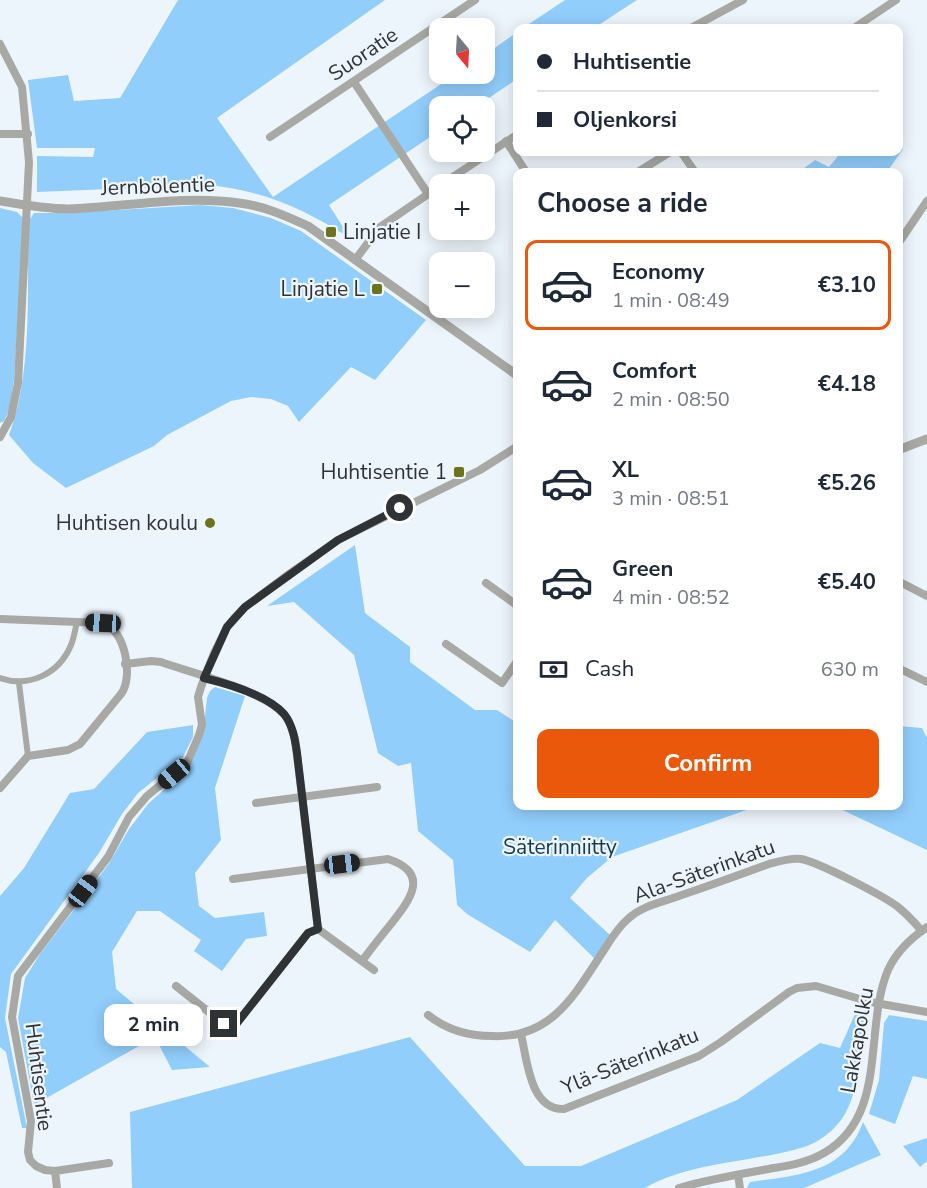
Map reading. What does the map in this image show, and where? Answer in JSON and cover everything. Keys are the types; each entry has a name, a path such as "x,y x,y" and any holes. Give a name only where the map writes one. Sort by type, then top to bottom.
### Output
{"street":[{"name":"Suoratie","path":"270,137 475,0"},
{"path":"698,24 743,0"},
{"path":"860,24 896,0"},
{"path":"0,44 22,87 29,162 18,383 11,417 1,435"},
{"path":"354,82 428,194 380,227 355,260"},
{"path":"0,134 28,135"},
{"path":"457,174 513,137"},
{"path":"506,141 513,152"},
{"path":"644,168 664,156"},
{"name":"Jernbölentie","path":"0,201 67,209 195,200 239,203 274,210 308,226 513,372"},
{"path":"903,237 927,201"},
{"path":"903,448 927,439"},
{"name":"Huhtisentie","path":"55,1171 36,1166 28,1155 30,1121 12,1017 18,976 108,857 129,817 147,796 187,764 202,725 198,697 204,678 235,617 289,574 338,540 480,470 513,449"},
{"path":"486,583 513,602"},
{"path":"903,584 927,596"},
{"path":"0,619 103,623 112,627 120,638 128,679 126,687 80,744 68,750 28,756 0,788"},
{"path":"0,678 19,683 41,678 60,663 71,645 77,622"},
{"path":"446,645 502,683 513,667"},
{"path":"125,664 161,662 262,698 284,714 291,725 295,739 318,929 374,970"},
{"path":"903,670 927,682"},
{"path":"19,683 28,756"},
{"path":"256,803 377,787"},
{"path":"233,879 388,859 400,863 409,871 413,888 409,901 362,961"},
{"name":"Ala-Säterinkatu","path":"428,1015 450,1029 472,1034 508,1037 521,1034 544,1023 565,1007 578,992 617,930 635,914 782,861 800,859 816,864 893,904 924,929"},
{"path":"176,986 224,1024 231,1026 237,1023 308,933 318,929"},
{"name":"Lakkapolku","path":"679,1188 800,1163 826,1152 847,1135 860,1114 867,1096 879,1004 885,980 902,948 924,929"},
{"name":"Ylä-Säterinkatu","path":"521,1034 538,1096 547,1105 556,1109 564,1109 699,1056 797,988 816,986 879,1004 927,1012"},
{"path":"57,1188 55,1171 109,1163"},
{"path":"738,1175 740,1188"}],"green space":[{"path":"178,0 385,0 217,118 273,197 441,84 495,84 495,48 513,35 513,82 492,96 429,96 429,138 329,205 350,238 282,202 265,196 208,185 37,192 37,156 93,157 95,148 37,148 28,80 68,75 74,101 120,98"},
{"path":"565,0 637,0 600,24 529,24"},
{"path":"838,156 898,156 890,168 804,168 815,160 829,167"},
{"path":"200,205 233,208 271,218 301,231 426,320 375,380 351,367 299,422 288,406 271,399 251,397 231,401 167,435 154,446 66,488 33,463 9,435 17,410 25,357 28,222 34,213"},
{"path":"0,208 17,212 24,219 14,380 10,408 4,421 0,423"},
{"name":"Säterinniitty","path":"355,545 365,613 410,647 410,662 475,710 497,710 513,720 513,810 747,810 612,857 587,878 570,898 610,935 595,959 555,920 530,952 467,914 457,905 453,860 418,831 411,763 398,766 378,753 354,655 294,602 267,606"},
{"path":"215,687 245,696 215,788 221,840 195,873 199,906 215,918 264,912 267,936 246,939 222,971 194,951 201,940 160,911 137,911 112,952 116,989 210,1067 172,1070 155,1037 34,1105 18,1018 25,978 40,954 108,865 129,829 148,804 189,767 203,734 207,698"},
{"path":"193,725 193,737 183,757 138,793 122,814 99,853 11,974 5,1018 27,1128 22,1128 6,1052 0,1047 0,896 24,868 70,793 94,789 147,732"},
{"path":"903,726 922,728 927,738 927,850 842,810 903,810"},
{"path":"859,1005 867,1006 857,1079 849,1107 831,1131 804,1147 683,1172 645,1188 132,1188 130,1112 410,1037 525,1166 581,1166 737,1100 820,1043 840,1048"},
{"path":"889,1015 927,1021 927,1079 913,1076 895,1124 869,1114 879,1080 884,1023"},
{"path":"863,1122 881,1155 804,1188 747,1188 750,1182 806,1173 832,1162 852,1143"},
{"path":"927,1138 927,1161 920,1167 903,1146"}],"place":[{"name":"Linjatie I","path":"331,232"},
{"name":"Linjatie L","path":"377,289"},
{"name":"Huhtisentie 1","path":"459,472"},
{"name":"Huhtisen koulu","path":"210,523"}],"route":[{"path":"224,1024 231,1026 237,1023 308,933 318,929 297,753 291,725 284,714 272,703 204,678 227,627 245,607 338,540 400,508"}]}
